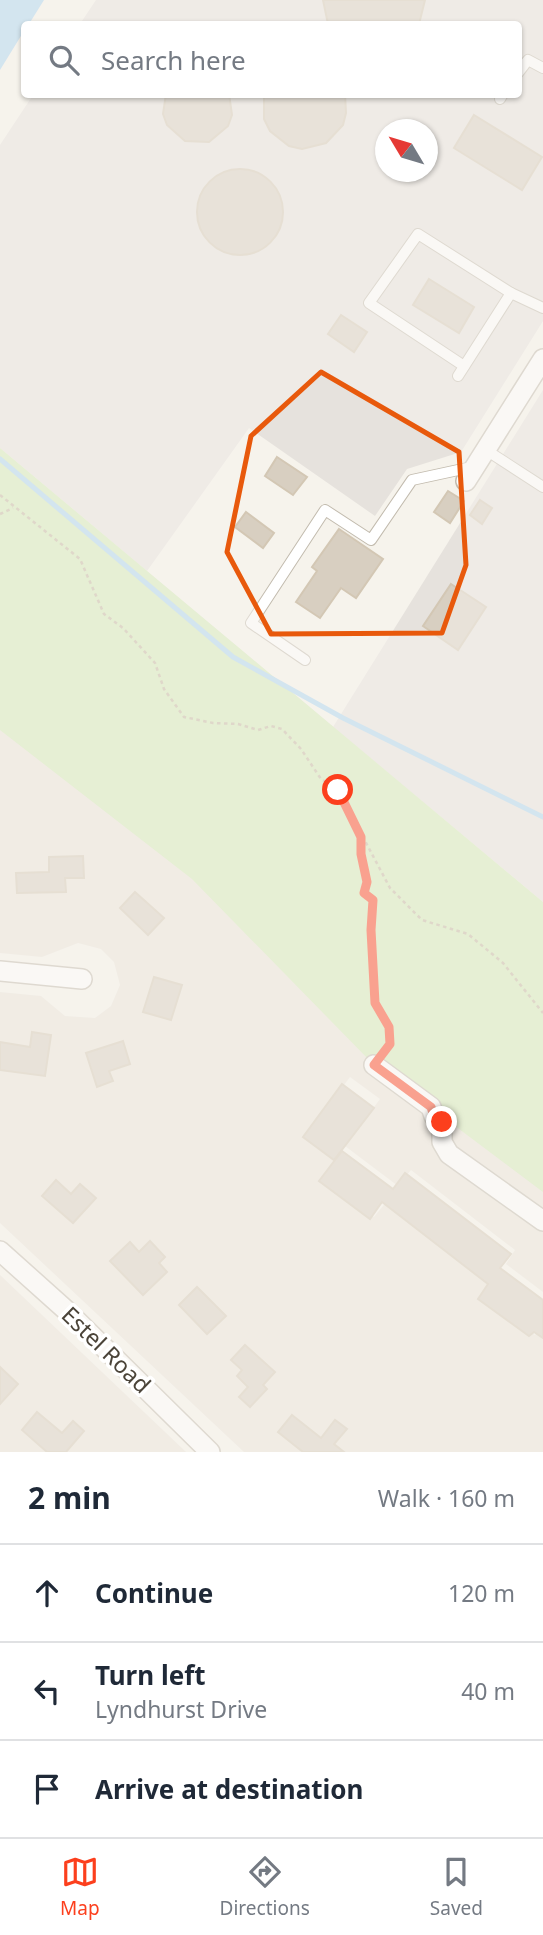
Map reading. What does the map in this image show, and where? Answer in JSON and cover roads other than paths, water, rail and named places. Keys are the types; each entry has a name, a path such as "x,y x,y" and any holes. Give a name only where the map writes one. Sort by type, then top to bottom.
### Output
{"street":[{"path":"476,466 543,359"},
{"path":"0,971 82,979"},
{"path":"374,1065 431,1107 434,1116 442,1122 442,1142 449,1154 543,1221"},
{"name":"Estel Road","path":"0,1251 67,1311 210,1452"}],"lane":[{"path":"522,69 528,60 543,68"},
{"path":"511,293 461,371 369,303 418,234 511,293 543,308"},
{"path":"305,660 251,622 325,510 371,540 412,480 476,466 543,487"}],"water":[{"path":"0,0 44,0 31,21 21,21 21,36 0,70"}],"waterway":[{"path":"0,459 233,657 343,718 543,817"}]}
